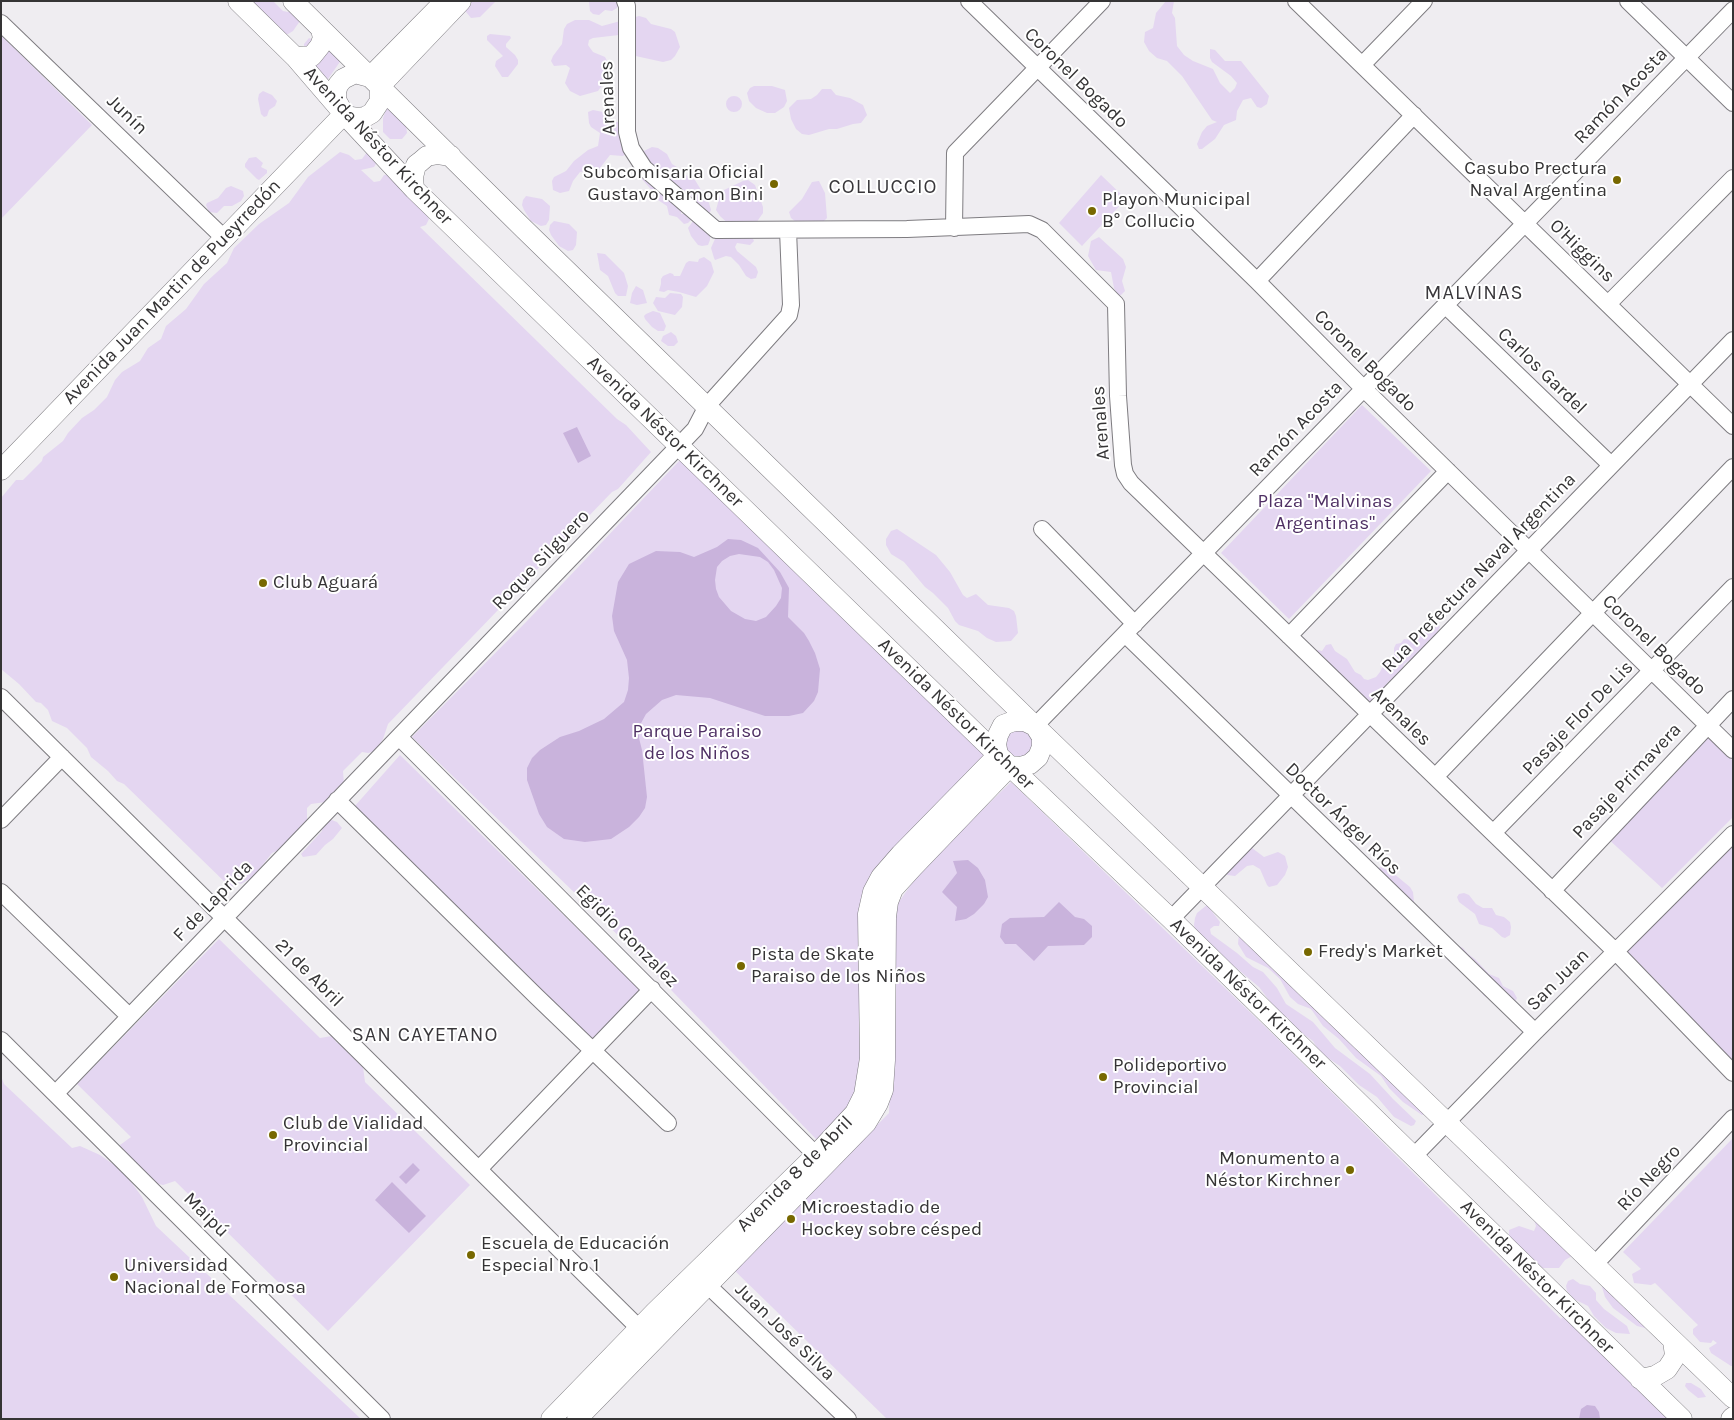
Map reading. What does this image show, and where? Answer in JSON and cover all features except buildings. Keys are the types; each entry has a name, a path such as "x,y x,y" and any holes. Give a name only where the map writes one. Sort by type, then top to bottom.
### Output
{"main road":[{"name":"Avenida Néstor Kirchner","path":"238,1 295,57 344,114 414,189 1171,919 1682,1419"},
{"name":"Avenida Néstor Kirchner","path":"293,1 1035,726 1733,1398"},
{"path":"375,81 444,1"},
{"path":"375,81 461,1"},
{"path":"295,57 312,56 320,46 322,38 320,28"},
{"path":"355,73 375,81 380,101 372,113 358,118 344,114 336,100 338,85 343,79 355,73"},
{"name":"Avenida Juan Martin de Pueyrredón","path":"1,470 344,114"},
{"path":"414,189 413,177 416,165 427,156 438,154 451,156"},
{"path":"1014,721 1024,721 1035,726 1042,737 1042,747 1038,757 1030,764 1021,767 1004,760 996,744 1003,726 1014,721"},
{"name":"Avenida 8 de Abril","path":"551,1419 646,1335 821,1160 855,1113 864,1094 870,1058 868,914 873,892 881,877 901,854 1004,760"},
{"name":"Avenida 8 de Abril","path":"577,1419 646,1335"},
{"path":"1640,1379 1655,1376 1667,1369 1675,1355 1672,1340"}],"street":[{"name":"Arenales","path":"625,1 627,6 627,132 631,148 644,168 716,230 954,228 1029,224 1042,230 1116,304 1118,396 1123,465 1131,483 1552,890 1733,1073"},
{"name":"Coronel Bogado","path":"968,1 1257,281 1364,389 1733,750"},
{"name":"O'Higgins","path":"1296,1 1733,426"},
{"path":"1362,66 1424,1"},
{"path":"1628,1 1733,103"},
{"path":"954,228 955,152 1101,2"},
{"name":"Ramón Acosta","path":"1035,726 1733,10"},
{"name":"Junín","path":"1,23 224,238"},
{"path":"1257,281 1414,116"},
{"path":"1608,304 1733,178"},
{"name":"Roque Silguero","path":"399,737 695,429 707,406 789,315 791,305 788,230"},
{"name":"Carlos Gardel","path":"1445,305 1611,465"},
{"name":"Rua Prefectura Naval Argentina","path":"1171,919 1733,340"},
{"path":"1435,777 1733,467"},
{"path":"1289,636 1448,471"},
{"name":"Doctor Ángel Ríos","path":"1042,529 1130,629 1292,796 1535,1032"},
{"name":"Pasaje Flor De Lis","path":"1493,833 1733,587"},
{"name":"21 de Abril","path":"1,697 646,1335"},
{"name":"Pasaje Primavera","path":"1552,890 1733,699"},
{"name":"F de Laprida","path":"56,1093 399,737"},
{"name":"Egidio Gonzalez","path":"399,737 821,1160"},
{"path":"1,820 62,757"},
{"path":"337,800 668,1123"},
{"name":"San Juan","path":"1414,1156 1614,951 1733,834"},
{"path":"1,892 129,1016"},
{"path":"479,1169 652,989"},
{"name":"Maipú","path":"1,1040 382,1419"},
{"name":"Río Negro","path":"1594,1266 1733,1118"},
{"name":"Juan José Silva","path":"701,1279 848,1419"}],"green space":[{"path":"247,1 273,1 283,11 288,12 293,9 302,18 293,31 288,34 273,35"},
{"path":"468,1 496,1 480,17 471,18 462,7"},
{"path":"589,1 621,1 617,8 612,11 605,10 599,15 593,14 590,11"},
{"path":"1166,1 1174,1 1172,13 1175,18 1177,46 1184,55 1213,69 1220,83 1230,93 1237,83 1231,76 1212,62 1210,49 1215,50 1225,61 1241,61 1269,96 1267,104 1261,108 1257,107 1251,98 1243,100 1237,111 1236,120 1224,125 1215,139 1202,149 1199,149 1197,144 1202,132 1207,126 1217,122 1212,120 1182,76 1167,61 1157,58 1149,51 1144,42 1145,32 1153,28 1156,13"},
{"path":"639,16 646,18 651,24 671,29 675,32 680,47 675,56 671,60 663,62 631,55 619,35 593,38 589,40 588,45 593,52 605,57 610,66 608,77 598,91 580,96 570,91 565,83 570,68 566,65 554,66 551,61 562,44 564,29 567,24 575,20 589,20 602,26"},
{"path":"490,34 510,36 511,38 506,47 515,55 518,64 508,77 502,77 495,66 496,61 503,56 487,40 487,36"},
{"path":"1,35 92,125 1,219"},
{"path":"309,38 344,56 328,79 324,79 304,49 304,44"},
{"path":"754,86 772,86 785,90 787,101 784,107 775,113 767,113 756,108 749,101 747,93"},
{"path":"822,89 831,89 836,95 850,98 863,105 867,115 861,123 809,135 802,134 796,129 791,119 789,108 797,100 811,99"},
{"path":"263,91 272,95 277,101 275,106 269,110 267,116 264,117 261,114 258,99 259,94"},
{"path":"731,96 737,96 742,101 740,110 731,112 726,107 726,101"},
{"path":"392,105 406,125 407,133 402,139 390,139 383,132 383,118 386,110"},
{"path":"593,110 603,112 610,120 621,123 627,152 623,156 610,155 600,168 580,172 573,181 569,191 560,193 553,190 552,181 554,177 566,171 574,161 588,150 598,146 600,133 591,127 589,123 588,112"},
{"path":"652,147 658,148 667,154 672,164 682,170 689,178 695,180 709,203 711,210 709,214 634,161 642,152"},
{"name":"Club Aguará","path":"340,152 349,155 355,160 362,159 367,152 379,159 374,167 361,170 374,182 380,181 384,175 392,174 401,184 400,190 403,193 411,192 429,219 426,225 420,227 617,419 626,425 651,452 618,489 612,492 388,724 383,739 375,751 362,752 343,771 344,785 331,795 326,802 311,804 307,808 307,820 301,829 281,849 272,853 254,876 241,884 236,882 231,888 124,784 117,781 91,757 87,748 67,728 52,721 48,710 41,703 36,702 1,669 1,498 16,480 23,480 42,461 43,457 63,441 82,418 94,410 107,397 115,380 122,372 140,361 148,348 161,339 166,326 186,309 204,284 227,263 234,248 259,224 289,203 308,177"},
{"path":"256,157 263,163 261,167 267,170 267,173 259,180 245,167 249,158"},
{"path":"643,174 682,208 681,214 689,213 691,220 688,223 684,224 677,217 669,215 667,206 658,200 656,195 640,177"},
{"name":"Playon Municipal B° Collucio","path":"1101,175 1126,199 1082,246 1059,223"},
{"path":"748,180 755,185 763,207 763,213 756,223 737,232 716,210 720,195 724,190"},
{"path":"819,181 825,193 827,218 822,223 801,226 791,218 789,212 802,199 812,182"},
{"path":"231,186 243,191 244,196 241,201 232,206 224,206 217,213 209,212 207,203 218,198 226,188"},
{"path":"526,196 542,199 550,206 549,220 546,225 541,226 531,221 522,205"},
{"path":"554,221 569,224 577,232 576,245 573,250 568,251 559,246 551,235 550,225"},
{"path":"693,221 696,221 710,234 708,245 698,245 691,236 688,228"},
{"path":"718,232 753,239 754,241 750,245 737,243 735,247 737,251 756,267 758,272 756,278 751,279 746,276 731,257 726,256 715,260 711,248"},
{"path":"1099,237 1123,259 1126,267 1122,281 1125,291 1121,295 1118,295 1114,288 1111,272 1096,270 1088,256 1091,241"},
{"path":"597,253 605,254 624,273 628,286 626,296 618,296 615,293 608,276 600,270"},
{"path":"704,257 711,262 714,272 707,286 696,297 668,290 664,292 659,291 663,276 670,273 674,276 680,276 686,263 689,261 698,262 699,259"},
{"path":"636,286 643,290 647,303 637,305 630,303"},
{"path":"670,293 681,294 683,297 682,307 675,315 658,311 653,303 656,297 665,298"},
{"path":"653,311 660,313 666,326 664,331 658,331 645,319 644,316 646,314"},
{"path":"671,332 676,336 678,342 674,346 668,346 661,341 663,336"},
{"name":"Plaza \"Malvinas Argentinas\"","path":"1362,405 1431,471 1289,619 1221,553"},
{"name":"Parque Paraiso de los Niños","path":"681,459 985,755 874,872 862,1059 856,1089 848,1109 817,1140 601,918 412,737 526,622"},
{"path":"897,529 936,555 967,598 976,594 988,605 1009,608 1014,611 1018,633 1011,641 996,642 978,631 959,625 948,608 925,587 904,562 891,554 886,545 886,539 891,531"},
{"path":"1434,621 1438,622 1440,627 1436,635 1427,642 1418,655 1404,664 1403,669 1393,681 1389,681 1374,700 1366,704 1315,651 1322,651 1326,645 1331,644 1335,651 1347,659 1355,672 1368,680 1376,677 1384,664 1391,660 1396,644 1401,643 1404,639 1413,640 1417,638 1422,630 1422,626"},
{"path":"1026,726 1037,740 1026,759 1010,758 1002,737 1007,729"},
{"path":"1705,735 1733,761 1733,817 1662,888 1606,837"},
{"path":"400,755 640,990 591,1042 354,807"},
{"name":"Polideportivo Provincial","path":"1011,782 1280,1041 1561,1319 1564,1316 1670,1419 887,1419 734,1270 889,1113 896,906 922,869"},
{"path":"329,819 337,822 342,828 316,855 303,857 301,854 322,831 323,824"},
{"path":"1733,832 1733,1061 1623,955"},
{"path":"1248,845 1264,857 1278,852 1285,856 1288,867 1285,875 1277,885 1269,887 1260,869 1253,865 1247,866 1235,876 1227,875 1226,873"},
{"path":"1381,867 1393,873 1410,887 1413,892 1414,902 1408,902 1378,875 1378,868"},
{"path":"1459,894 1469,895 1476,904 1483,908 1492,908 1496,915 1504,917 1510,922 1510,935 1505,938 1502,937 1492,928 1479,924 1475,914 1459,902 1457,897"},
{"path":"1207,905 1220,922 1219,926 1214,926 1210,929 1211,934 1253,967 1263,972 1277,988 1286,1004 1313,1022 1335,1048 1370,1074 1416,1121 1414,1125 1411,1126 1394,1117 1377,1097 1359,1085 1340,1066 1319,1051 1313,1041 1298,1030 1287,1017 1281,1016 1259,987 1234,966 1221,959 1196,933 1195,918 1197,913"},
{"path":"1239,933 1425,1114 1422,1115 1403,1102 1389,1088 1381,1076 1356,1058 1339,1039 1323,1026 1311,1009 1298,1004 1290,997 1280,979 1268,968 1246,957 1238,944"},
{"name":"Club de Vialidad Provincial","path":"219,939 320,1038 332,1036 337,1043 345,1044 363,1067 365,1082 470,1185 328,1331 175,1181 163,1185 155,1183 122,1151 120,1145 131,1137 77,1084"},
{"path":"1455,944 1463,948 1489,974 1499,978 1503,986 1513,991 1517,998 1514,1004 1484,996"},
{"name":"Universidad Nacional de Formosa","path":"1,1076 4,1084 72,1148 80,1146 100,1155 123,1171 142,1197 156,1226 361,1419 1,1419"},
{"path":"1733,1138 1733,1366 1731,1366 1711,1353 1709,1348 1717,1343 1713,1340 1711,1343 1700,1342 1693,1334 1693,1329 1698,1325 1655,1283 1651,1285 1634,1283 1632,1274 1641,1269 1623,1252"},
{"path":"1533,1216 1574,1255 1565,1260 1559,1268 1539,1268 1509,1236 1509,1230 1519,1226 1534,1231 1536,1226"},
{"path":"1573,1279 1580,1284 1590,1286 1596,1293 1596,1300 1604,1309 1627,1326 1630,1334 1616,1333 1606,1328 1594,1316 1588,1306 1574,1299 1567,1291 1566,1286 1568,1281"},
{"path":"1603,1285 1648,1327 1637,1326 1613,1308 1605,1297"},
{"path":"1686,1383 1691,1383 1701,1389 1706,1397 1698,1398 1688,1390 1685,1386"}],"shaded area":[{"path":"577,427 591,456 578,463 563,433"},
{"path":"728,539 741,540 758,548 780,572 789,588 788,617 804,633 809,641 820,669 818,692 814,701 803,713 789,716 765,716 710,698 676,695 662,700 646,714 640,725 639,738 647,797 645,808 639,817 629,827 611,839 585,842 564,839 547,827 539,814 527,780 527,768 532,758 540,750 560,737 579,731 604,719 624,702 629,678 627,660 614,631 612,616 618,582 629,564 656,551 680,552 694,557 717,547","holes":["739,554 760,557 768,562 774,570 782,588 781,598 776,606 766,617 756,621 745,619 731,611 719,597 715,580 717,567 730,556"]},
{"path":"968,860 978,868 985,880 988,897 974,914 966,919 955,921 957,907 942,892 957,873 953,861"},
{"path":"1059,902 1075,917 1084,919 1092,926 1092,937 1084,945 1048,946 1034,961 1016,944 1005,944 1000,937 1002,924 1010,918 1044,917"},
{"path":"413,1163 420,1170 406,1184 399,1177"},
{"path":"392,1182 426,1216 409,1233 375,1200"},
{"path":"1587,1405 1595,1406 1599,1412 1600,1419 1579,1419 1581,1409"}],"place":[{"name":"Casubo Prectura Naval Argentina","path":"1617,180"},
{"name":"Subcomisaria Oficial Gustavo Ramon Bini","path":"774,184"},
{"name":"Playon Municipal B° Collucio","path":"1092,211"},
{"name":"Club Aguará","path":"263,583"},
{"name":"Fredy's Market","path":"1308,952"},
{"name":"Pista de Skate Paraiso de los Niños","path":"741,966"},
{"name":"Polideportivo Provincial","path":"1103,1077"},
{"name":"Club de Vialidad Provincial","path":"273,1135"},
{"name":"Monumento a Néstor Kirchner","path":"1350,1170"},
{"name":"Microestadio de Hockey sobre césped","path":"791,1219"},
{"name":"Escuela de Educación Especial Nro 1","path":"471,1255"},
{"name":"Universidad Nacional de Formosa","path":"114,1277"}],"district":[{"name":"COLLUCCIO","path":"883,187"},
{"name":"MALVINAS","path":"1474,293"},
{"name":"SAN CAYETANO","path":"425,1035"}]}
